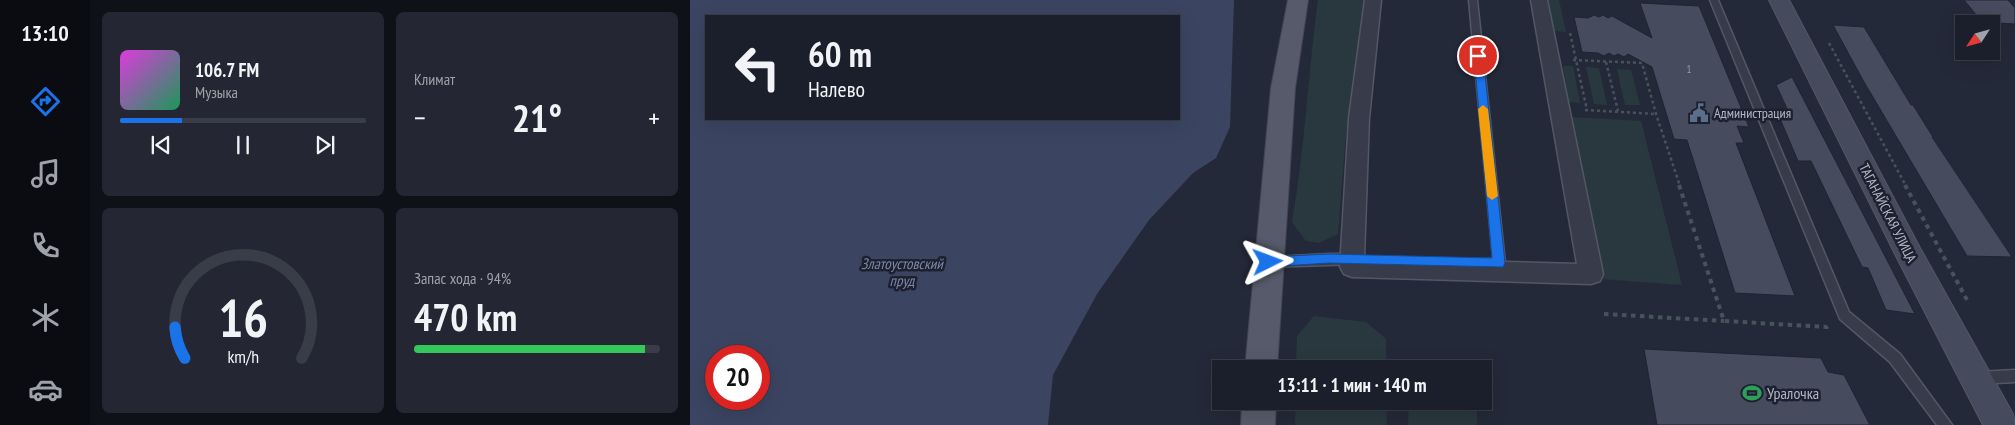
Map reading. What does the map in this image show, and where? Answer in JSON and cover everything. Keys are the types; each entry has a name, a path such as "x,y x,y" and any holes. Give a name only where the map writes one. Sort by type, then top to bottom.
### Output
{"main road":[{"path":"1262,360 1283,88 1298,0"},
{"name":"ТАГАНАЙСКАЯ УЛИЦА","path":"1779,0 1910,256 2001,425"},
{"path":"1258,425 1259,410"}],"street":[{"path":"1373,0 1358,118 1352,268 1591,274 1539,0"}],"lane":[{"path":"1268,262 1329,258 1499,263 1473,0"},
{"path":"1714,0 1844,315 1895,358 1944,425"},
{"path":"1976,378 2015,376"}],"path":[{"path":"1568,26 1587,110"},
{"path":"1827,38 1970,305"},
{"path":"1550,60 1642,63 1656,114 1724,321"},
{"path":"1606,62 1618,111"},
{"path":"1560,108 1656,114"},
{"path":"1604,314 1827,327 1844,315"}],"shaded area":[{"path":"1318,0 1366,0 1346,133 1338,234 1319,243 1306,241 1292,222"},
{"path":"1547,0 1559,0 1566,32 1554,31"},
{"path":"1563,66 1573,66 1580,103 1569,102"},
{"path":"1586,67 1599,68 1607,105 1594,104"},
{"path":"1617,69 1631,70 1640,105 1625,105"},
{"path":"1571,117 1641,121 1682,285 1601,279"},
{"path":"1314,316 1366,322 1386,339 1386,360 1296,360 1297,336"},
{"path":"1296,410 1386,410 1387,425 1295,425"},
{"path":"1409,410 1477,410 1477,425 1408,425"}],"water":[{"name":"Златоустовский пруд","path":"690,0 1234,0 1230,127 1216,158 1193,173 1149,220 1097,294 1053,375 1048,425 690,425"}],"building":[{"path":"1964,0 2008,0 2015,8 2015,24 2000,23 2000,15 1976,15"},
{"path":"1640,3 1699,6 1749,127 1737,126 1744,143 1736,143 1795,296 1735,293 1687,140 1674,139 1652,67 1628,54 1624,57 1618,54 1614,56 1609,53 1604,56 1598,53 1582,52 1574,17 1588,18 1594,15 1599,17 1603,15 1608,18 1612,16 1652,38"},
{"path":"1833,25 1864,27 1911,105 1913,105 1932,137 2012,257 1967,256 1864,82"},
{"path":"1792,77 1915,314 1886,310 1868,268 1862,267 1811,161 1798,161 1778,114 1790,115 1776,85"},
{"name":"Уралочка","path":"1644,349 1821,358 1828,372 1844,375 1870,425 1657,425"}],"slow traffic":[{"path":"1483,109 1492,196"}],"place":[{"name":"Администрация","path":"1699,113"},
{"name":"Уралочка","path":"1752,393"}],"route":[{"path":"1268,262 1329,258 1499,263 1478,56"}]}
